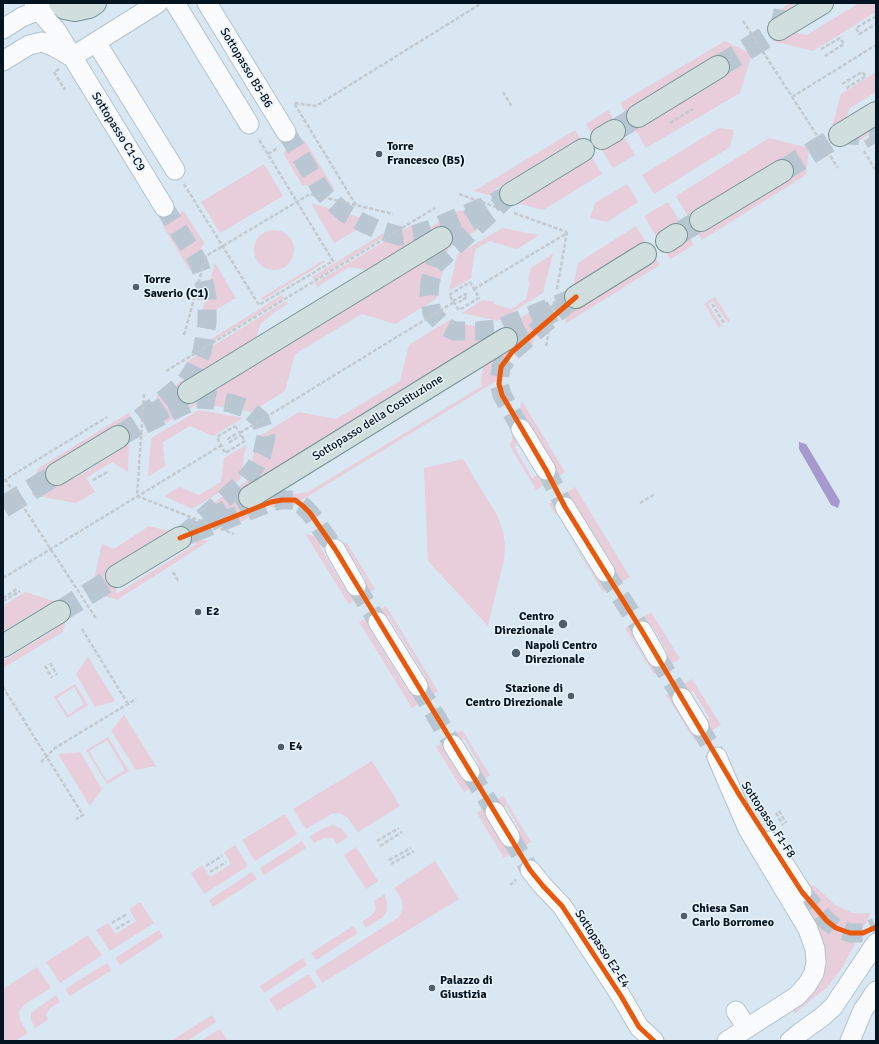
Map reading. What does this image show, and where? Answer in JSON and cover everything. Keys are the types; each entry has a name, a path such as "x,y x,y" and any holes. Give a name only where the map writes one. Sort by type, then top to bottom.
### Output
{"main road":[{"path":"60,5 75,10 89,7 95,3"},
{"path":"779,29 822,3"},
{"path":"638,116 718,67"},
{"path":"829,142 876,113"},
{"path":"511,194 583,150"},
{"path":"701,220 782,171"},
{"path":"190,392 441,238"},
{"path":"576,297 645,254"},
{"name":"Sottopasso della Costituzione","path":"250,497 506,339"},
{"path":"57,474 118,436"},
{"path":"117,576 180,538"},
{"path":"3,646 59,612"}],"street":[{"path":"3,61 36,42 47,43 66,63 96,42 158,3"},
{"path":"175,3 249,124"},
{"name":"Sottopasso B5-B6","path":"207,3 286,132"},
{"path":"3,29 31,10 60,5 61,20 56,30 31,10"},
{"name":"Sottopasso C1-C9","path":"56,30 66,63 164,207"},
{"path":"96,42 175,170"},
{"path":"521,429 546,470"},
{"path":"566,507 605,572"},
{"path":"335,549 356,586"},
{"path":"378,622 418,686"},
{"path":"642,631 657,657"},
{"path":"682,698 699,726"},
{"path":"453,745 470,772"},
{"name":"Sottopasso F1-F8","path":"748,1028 797,996 807,985 814,973 816,962 815,949 808,928 748,829 717,758 802,892"},
{"path":"495,812 510,837"},
{"name":"Sottopasso E2-E4","path":"530,870 562,906 621,996 639,1027 654,1041"},
{"path":"795,1036 822,1017 833,1007 876,943"},
{"path":"850,1041 863,1010 876,991"},
{"path":"727,1041 748,1028 736,1011"}],"path":[{"path":"356,205 294,103 316,106 482,3"},
{"path":"876,16 856,28 860,34 876,24"},
{"path":"743,21 792,97 829,142 838,168"},
{"path":"821,49 840,38 844,44 825,56"},
{"path":"792,97 876,45"},
{"path":"65,90 54,72 66,63"},
{"path":"842,84 862,72 866,76 845,89"},
{"path":"503,92 512,107"},
{"path":"670,123 693,109"},
{"path":"175,170 260,305 332,261 249,124"},
{"path":"864,151 876,171"},
{"path":"184,335 206,256 297,201 310,194 393,214"},
{"path":"166,371 435,208"},
{"path":"474,289 567,232"},
{"path":"470,282 479,298 459,310 454,302 450,295 470,282"},
{"path":"236,434 228,439 230,442 465,294 466,297 459,302"},
{"path":"712,304 724,323"},
{"path":"137,496 144,394"},
{"path":"97,620 4,480 107,418"},
{"path":"235,426 245,441 225,453 222,445 217,437 235,426"},
{"path":"3,578 222,445"},
{"path":"93,480 109,471"},
{"path":"640,503 655,494"},
{"path":"137,496 234,534"},
{"path":"173,572 179,582"},
{"path":"3,598 19,590 3,602"},
{"path":"82,629 128,704"},
{"path":"50,663 57,675"},
{"path":"45,666 52,678"},
{"path":"3,687 83,815 76,820"},
{"path":"41,762 55,748 136,699"},
{"path":"777,812 784,824"},
{"path":"377,841 399,828"},
{"path":"380,846 402,832"},
{"path":"389,860 411,848"},
{"path":"391,864 414,851"},
{"path":"206,866 222,856"},
{"path":"210,872 226,862"},
{"path":"112,923 127,914"},
{"path":"116,929 131,920"}],"shaded area":[{"path":"791,3 798,3 791,7 779,29 807,35 859,3 876,3 876,12 813,51 773,41 777,12"},
{"path":"725,41 752,54 740,93 646,148 620,103","holes":["718,58 719,79 644,125"]},
{"path":"876,72 876,92 850,108 840,135 868,131 876,126 876,130 855,143 830,134 841,94"},
{"path":"608,110 635,155 613,168 586,124"},
{"path":"719,128 734,130 730,147 654,194 642,175"},
{"path":"575,130 602,174 543,210 474,191","holes":["576,140 587,157 522,197 494,190"]},
{"path":"769,138 809,148 806,175 702,240 676,196","holes":["782,171 794,174 706,228"]},
{"path":"304,140 334,188 302,185 283,153"},
{"path":"264,164 283,196 220,233 201,202"},
{"path":"627,184 638,202 607,222 590,218 595,203"},
{"path":"668,202 694,245 670,259 644,216"},
{"path":"311,203 372,221 334,243"},
{"path":"460,210 492,220 448,249 436,299 395,324 362,314 295,354 285,391 251,412 199,403 149,433 157,396 186,378 188,361 286,301 288,304 274,312 260,325 254,346 193,381 186,408 455,242 432,235 373,271 349,267 317,287 315,283 412,225 429,228"},
{"path":"184,211 204,243 190,271 162,224"},
{"path":"636,226 660,265 565,324 578,263","holes":["650,262 575,308 576,297"]},
{"path":"502,228 539,235 517,249 490,241 475,249 471,278 449,291 457,255"},
{"path":"274,230 282,232 288,236 292,242 294,250 292,258 288,264 282,268 274,270 266,268 260,264 256,258 254,250 256,242 260,236 266,232"},
{"path":"387,231 389,234 314,280 312,277"},
{"path":"553,254 543,293 498,321 462,313 483,300 494,302 494,304 511,309 526,299 530,282 528,280 531,268"},
{"path":"324,260 325,262 263,300 261,298"},
{"path":"215,263 236,298 200,319"},
{"path":"282,295 284,298 210,343 208,341"},
{"path":"715,297 730,321 728,323 713,301 708,304 722,326 719,328 704,304"},
{"path":"546,302 533,343 511,355 506,375 287,509 267,506 234,526 197,513 247,481 258,437 299,412 336,419 400,381 409,345 449,320 498,332","holes":["508,329 484,365 481,379 482,386 308,492 296,494 281,489 250,497 236,495"]},
{"path":"522,401 565,472 536,490 510,446","holes":["524,418 552,466 532,478 515,448"]},
{"path":"199,410 243,418 213,436 190,426 163,442 165,466 148,477 151,438"},
{"path":"130,412 128,472 112,462 86,478 95,492 76,503 32,495 37,469","holes":["119,426 114,454 74,479 47,470"]},
{"path":"799,442 806,444 840,501 838,508 831,505 799,449"},
{"path":"246,445 240,480 192,509 164,496 179,487 199,495 221,482 224,458"},
{"path":"463,459 498,517 503,531 505,545 504,560 488,626 428,561 424,468"},
{"path":"575,487 630,577 603,592 558,519 596,578 614,566 573,501 555,514 549,504"},
{"path":"149,526 209,541 117,600 91,592 102,544 114,549","holes":["163,534 196,544 116,594 118,562"]},
{"path":"305,534 348,544 375,589 349,604","holes":["319,545 348,552 366,580 347,592"]},
{"path":"25,592 69,606 63,632 3,668 3,661 54,630 59,612 40,609 3,631 3,606"},
{"path":"386,606 438,691 412,708 359,622","holes":["388,616 427,679 408,691 369,628"]},
{"path":"651,612 680,659 654,674 625,628","holes":["652,626 667,651 648,663 633,638"]},
{"path":"88,657 115,701 95,707 76,674"},
{"path":"692,679 721,725 695,741 666,695","holes":["693,691 710,719 692,731 674,703"]},
{"path":"75,684 88,705 67,718 54,697","holes":["74,687 84,704 68,715 57,698"]},
{"path":"124,715 156,766 136,770 111,731"},
{"path":"462,730 490,775 464,792 436,747","holes":["464,738 480,766 461,778 445,751"]},
{"path":"108,737 129,771 107,784 86,750","holes":["107,740 125,770 107,781 89,751"]},
{"path":"80,752 102,789 90,806 58,754"},
{"path":"372,761 400,806 358,832 347,817 339,813 331,814 306,829 293,809"},
{"path":"503,796 531,842 504,858 477,813","holes":["506,806 520,830 501,842 486,817"]},
{"path":"285,814 297,834 255,861 242,840"},
{"path":"333,825 342,829 348,837 337,844 333,838 324,838 314,843 310,836"},
{"path":"302,841 306,848 264,875 260,868"},
{"path":"235,845 248,866 204,894 191,873 202,865 210,877 231,864 224,852"},
{"path":"356,847 378,881 366,889 344,855"},
{"path":"435,861 459,899 322,983 315,971 399,917 403,908 401,898 394,888"},
{"path":"252,872 257,879 213,907 209,900"},
{"path":"814,885 835,905 853,913 871,913 842,968 827,987 795,1013 791,1007 815,983 793,897"},
{"path":"385,894 387,911 383,917 366,928 362,921 371,916 376,909 374,901"},
{"path":"140,902 154,923 110,951 96,930 108,923 116,934 136,921 129,909"},
{"path":"353,926 358,933 316,960 311,953"},
{"path":"159,930 163,937 120,965 115,958"},
{"path":"88,935 102,955 60,983 46,962"},
{"path":"303,958 307,965 264,993 260,986"},
{"path":"107,963 112,970 70,996 65,989"},
{"path":"37,967 51,988 25,1004 19,1011 20,1020 28,1033 15,1041 3,1041 3,989"},
{"path":"309,974 317,987 277,1011 269,999"},
{"path":"56,995 60,1002 49,1009 46,1015 48,1020 35,1028 31,1020 31,1013"},
{"path":"212,1015 216,1022 187,1041 171,1041"},
{"path":"220,1029 228,1041 200,1041"}],"tunnel":[{"path":"779,29 785,3"},
{"path":"718,67 779,29"},
{"path":"614,131 638,116"},
{"path":"286,132 322,191 328,198 345,213 379,230 400,236 416,234 497,201"},
{"path":"840,135 872,136 876,143"},
{"path":"782,171 840,135"},
{"path":"511,194 435,265 430,282 429,295 432,313 444,326 454,331 497,329 576,297"},
{"path":"441,238 511,194"},
{"path":"140,418 186,381 194,369 202,352 207,323 207,297 202,272 198,261 164,207"},
{"path":"676,235 701,220"},
{"path":"506,339 576,297"},
{"path":"521,429 502,395 499,384 501,367 512,352 564,307"},
{"path":"118,437 189,392"},
{"path":"118,437 197,399 230,403 248,409 260,419 266,437 262,454 255,467 244,481 180,538"},
{"path":"546,470 565,507"},
{"path":"3,507 57,474"},
{"path":"180,538 250,497"},
{"path":"193,533 271,502 295,500 310,513 335,549"},
{"path":"605,572 642,631"},
{"path":"59,612 117,576"},
{"path":"356,586 378,622"},
{"path":"657,657 682,698"},
{"path":"418,686 453,745"},
{"path":"699,726 717,757"},
{"path":"470,772 495,812"},
{"path":"510,837 530,870"},
{"path":"802,892 827,921 836,928 850,933 863,933 876,927"}],"cycle path":[{"path":"576,297 512,352 501,367 499,384 502,395 546,470 565,507 642,631 740,796 802,892 827,921 836,928 850,933 863,933 876,927"},
{"path":"180,538 271,502 295,500 310,513 335,549 530,870 562,906 621,996 639,1027 654,1041"}],"place":[{"name":"Torre Francesco (B5)","path":"379,154"},
{"name":"Torre Saverio (C1)","path":"136,287"},
{"name":"E2","path":"198,612"},
{"name":"Centro Direzionale","path":"563,624"},
{"name":"Napoli Centro Direzionale","path":"516,653"},
{"name":"Stazione di Centro Direzionale","path":"571,696"},
{"name":"E4","path":"281,747"},
{"name":"Chiesa San Carlo Borromeo","path":"684,916"},
{"name":"Palazzo di Giustizia","path":"432,988"}]}
